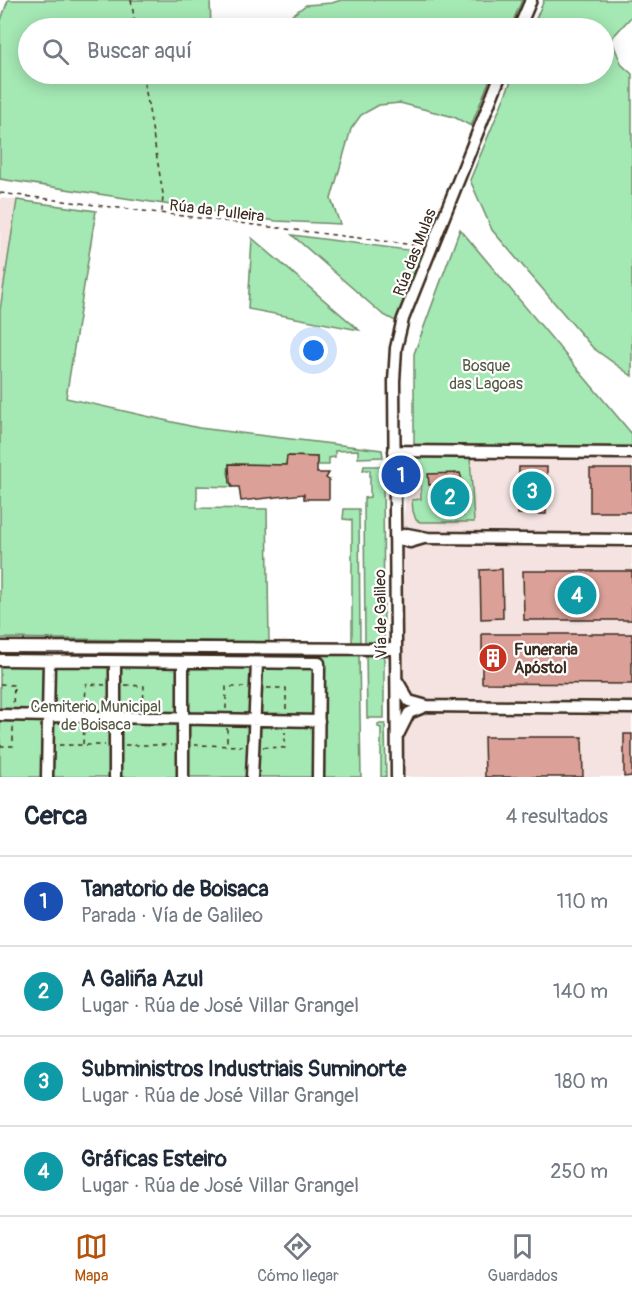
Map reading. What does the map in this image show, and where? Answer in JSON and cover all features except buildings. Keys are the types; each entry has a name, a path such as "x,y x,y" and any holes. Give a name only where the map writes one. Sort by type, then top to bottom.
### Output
{"street":[{"path":"523,18 531,0"},
{"name":"Rúa das Mulas","path":"394,451 396,348 404,320 497,84"},
{"path":"394,451 632,453"},
{"name":"Vía de Galileo","path":"394,451 397,777"},
{"path":"395,513 404,525 424,538"},
{"path":"395,538 407,534 424,538 632,540"},
{"path":"395,561 407,547 424,538"},
{"path":"0,647 396,649"},
{"path":"0,660 319,663 318,777"},
{"path":"47,777 49,661"},
{"path":"115,662 115,777"},
{"path":"183,663 183,777"},
{"path":"252,777 257,663"},
{"path":"396,679 409,701 409,713 397,737"},
{"path":"397,698 427,706 632,708"},
{"path":"397,716 427,706"},
{"path":"0,716 319,721"}],"path":[{"path":"131,0 134,18"},
{"path":"145,84 162,194 162,213"},
{"name":"Rúa da Pulleira","path":"0,193 432,247"},
{"path":"0,684 14,685"},
{"path":"48,745 227,746"},
{"path":"0,746 13,747"}],"shaded area":[{"path":"0,198 17,200 0,310"},
{"path":"414,445 632,455 632,777 404,777 404,714 394,579"}],"green space":[{"path":"8,0 210,0 211,18 18,18 18,84 488,84 471,126 454,117 400,103 379,105 361,115 351,129 331,199 340,224 276,221 0,179 0,23"},
{"path":"341,0 522,0 514,18 288,18 306,5"},
{"path":"544,0 632,0 632,16 614,36 614,18 536,18"},
{"path":"614,46 622,65 632,74 632,376 593,348 492,230 470,180 510,84 614,84"},
{"path":"17,200 96,211 66,398 199,428 382,450 383,457 358,458 358,450 335,451 335,457 329,458 329,465 317,465 317,457 287,456 286,465 229,464 228,473 232,487 197,486 197,508 267,509 269,642 0,638 0,310"},
{"name":"Bosque das Lagoas","path":"460,229 632,434 632,449 414,445 414,354"},
{"path":"292,235 423,252 395,321 382,314"},
{"path":"252,238 359,330 248,309"},
{"path":"412,454 470,456 474,522 420,522 416,520 412,500 421,499 420,468 412,469"},
{"path":"364,466 383,466 384,644 365,644 364,498 370,497 370,470 363,470"},
{"path":"344,509 359,509 360,644 352,644 352,520 343,519"},
{"name":"Cemiterio Municipal de Boisaca","path":"0,651 359,655 361,777 0,777"},
{"path":"366,654 384,654 384,718 367,718"},
{"path":"378,724 385,724 386,777 381,777 381,728"}],"place":[{"name":"Tanatorio de Boisaca","path":"401,475"},
{"name":"Subministros Industriais Suminorte","path":"532,491"},
{"name":"A Galiña Azul","path":"450,497"},
{"name":"Gráficas Esteiro","path":"577,595"},
{"name":"Funeraria Apóstol","path":"493,658"}]}
